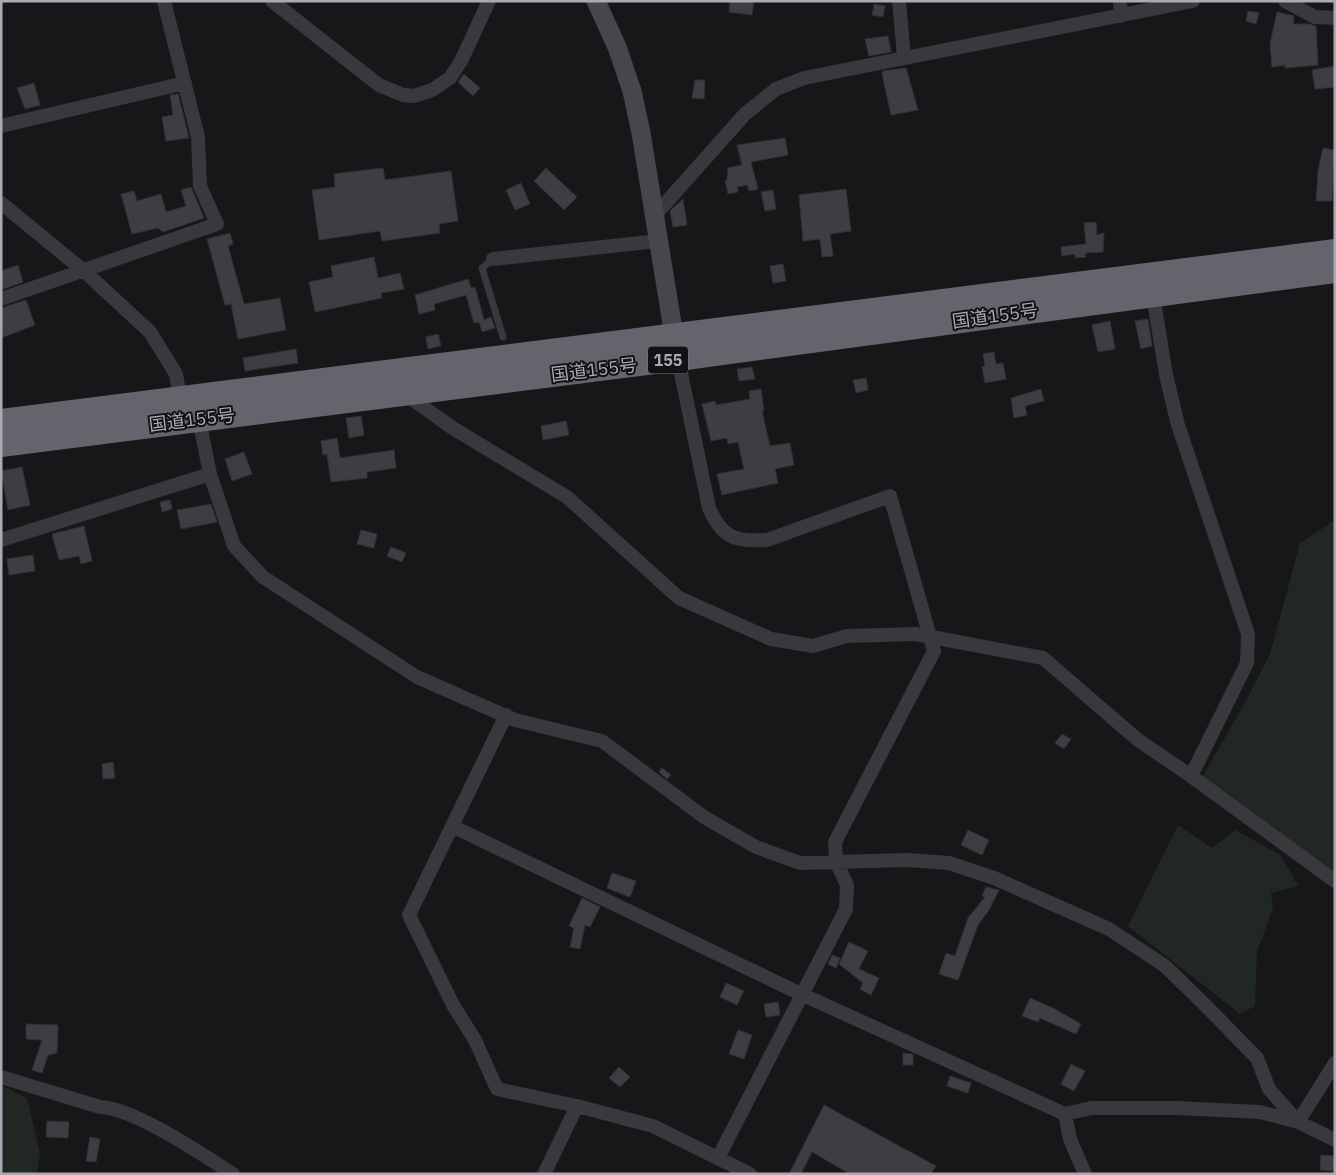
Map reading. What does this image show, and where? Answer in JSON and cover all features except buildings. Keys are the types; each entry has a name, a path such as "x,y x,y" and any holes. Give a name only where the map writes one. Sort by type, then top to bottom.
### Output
{"highway":[{"name":"国道155号","path":"1,421 1335,251"},
{"name":"国道155号","path":"7,444 678,359 1335,271"}],"street":[{"path":"1,299 217,224 200,186 198,137 164,1"},
{"path":"272,1 379,85 402,95 414,96 432,90 450,78 461,61 490,1"},
{"path":"596,1 617,47 632,91 655,215 678,359 709,508 717,526 731,537 746,542 767,540 890,496 934,651 835,842 836,861 847,885 846,909 718,1158"},
{"path":"898,1 904,57"},
{"path":"1120,1 1121,16"},
{"path":"655,215 745,114 776,89 804,78 1193,1"},
{"path":"1285,1 1314,17 1335,18"},
{"path":"1,126 185,83"},
{"path":"1,203 84,271 150,332 176,374 178,386 187,397 199,420 210,474 234,546 263,577 417,677 515,720 602,741 704,817 756,847 800,863 907,860 949,863 994,878 1109,929 1165,966 1205,1005 1256,1058 1269,1089 1298,1122"},
{"path":"493,259 658,241"},
{"path":"1153,295 1166,375 1178,425 1248,634 1247,663 1191,776"},
{"path":"403,393 451,427 567,497 679,598 771,639 813,646 846,636 916,634 1043,658 1138,740 1191,776 1335,881"},
{"path":"1,540 210,474"},
{"path":"506,715 409,915 453,1005 475,1040 497,1088 577,1106 652,1126 750,1174"},
{"path":"452,826 801,994 1065,1114 1092,1108 1177,1108 1260,1112 1298,1122 1335,1140"},
{"path":"1298,1122 1335,1064"},
{"path":"1,1078 91,1105 112,1108 177,1138 233,1174"},
{"path":"544,1174 577,1106"},
{"path":"1065,1114 1070,1139 1085,1174"}],"lane":[{"path":"493,259 482,268 503,337"}],"shaded area":[{"path":"1332,522 1335,522 1335,874 1201,779 1242,708 1270,654 1300,543"},
{"path":"1178,825 1212,848 1235,830 1279,854 1299,886 1271,893 1273,908 1257,952 1255,1006 1240,1014 1128,926"},
{"path":"1,1085 27,1098 40,1153 37,1174 1,1174"}]}
